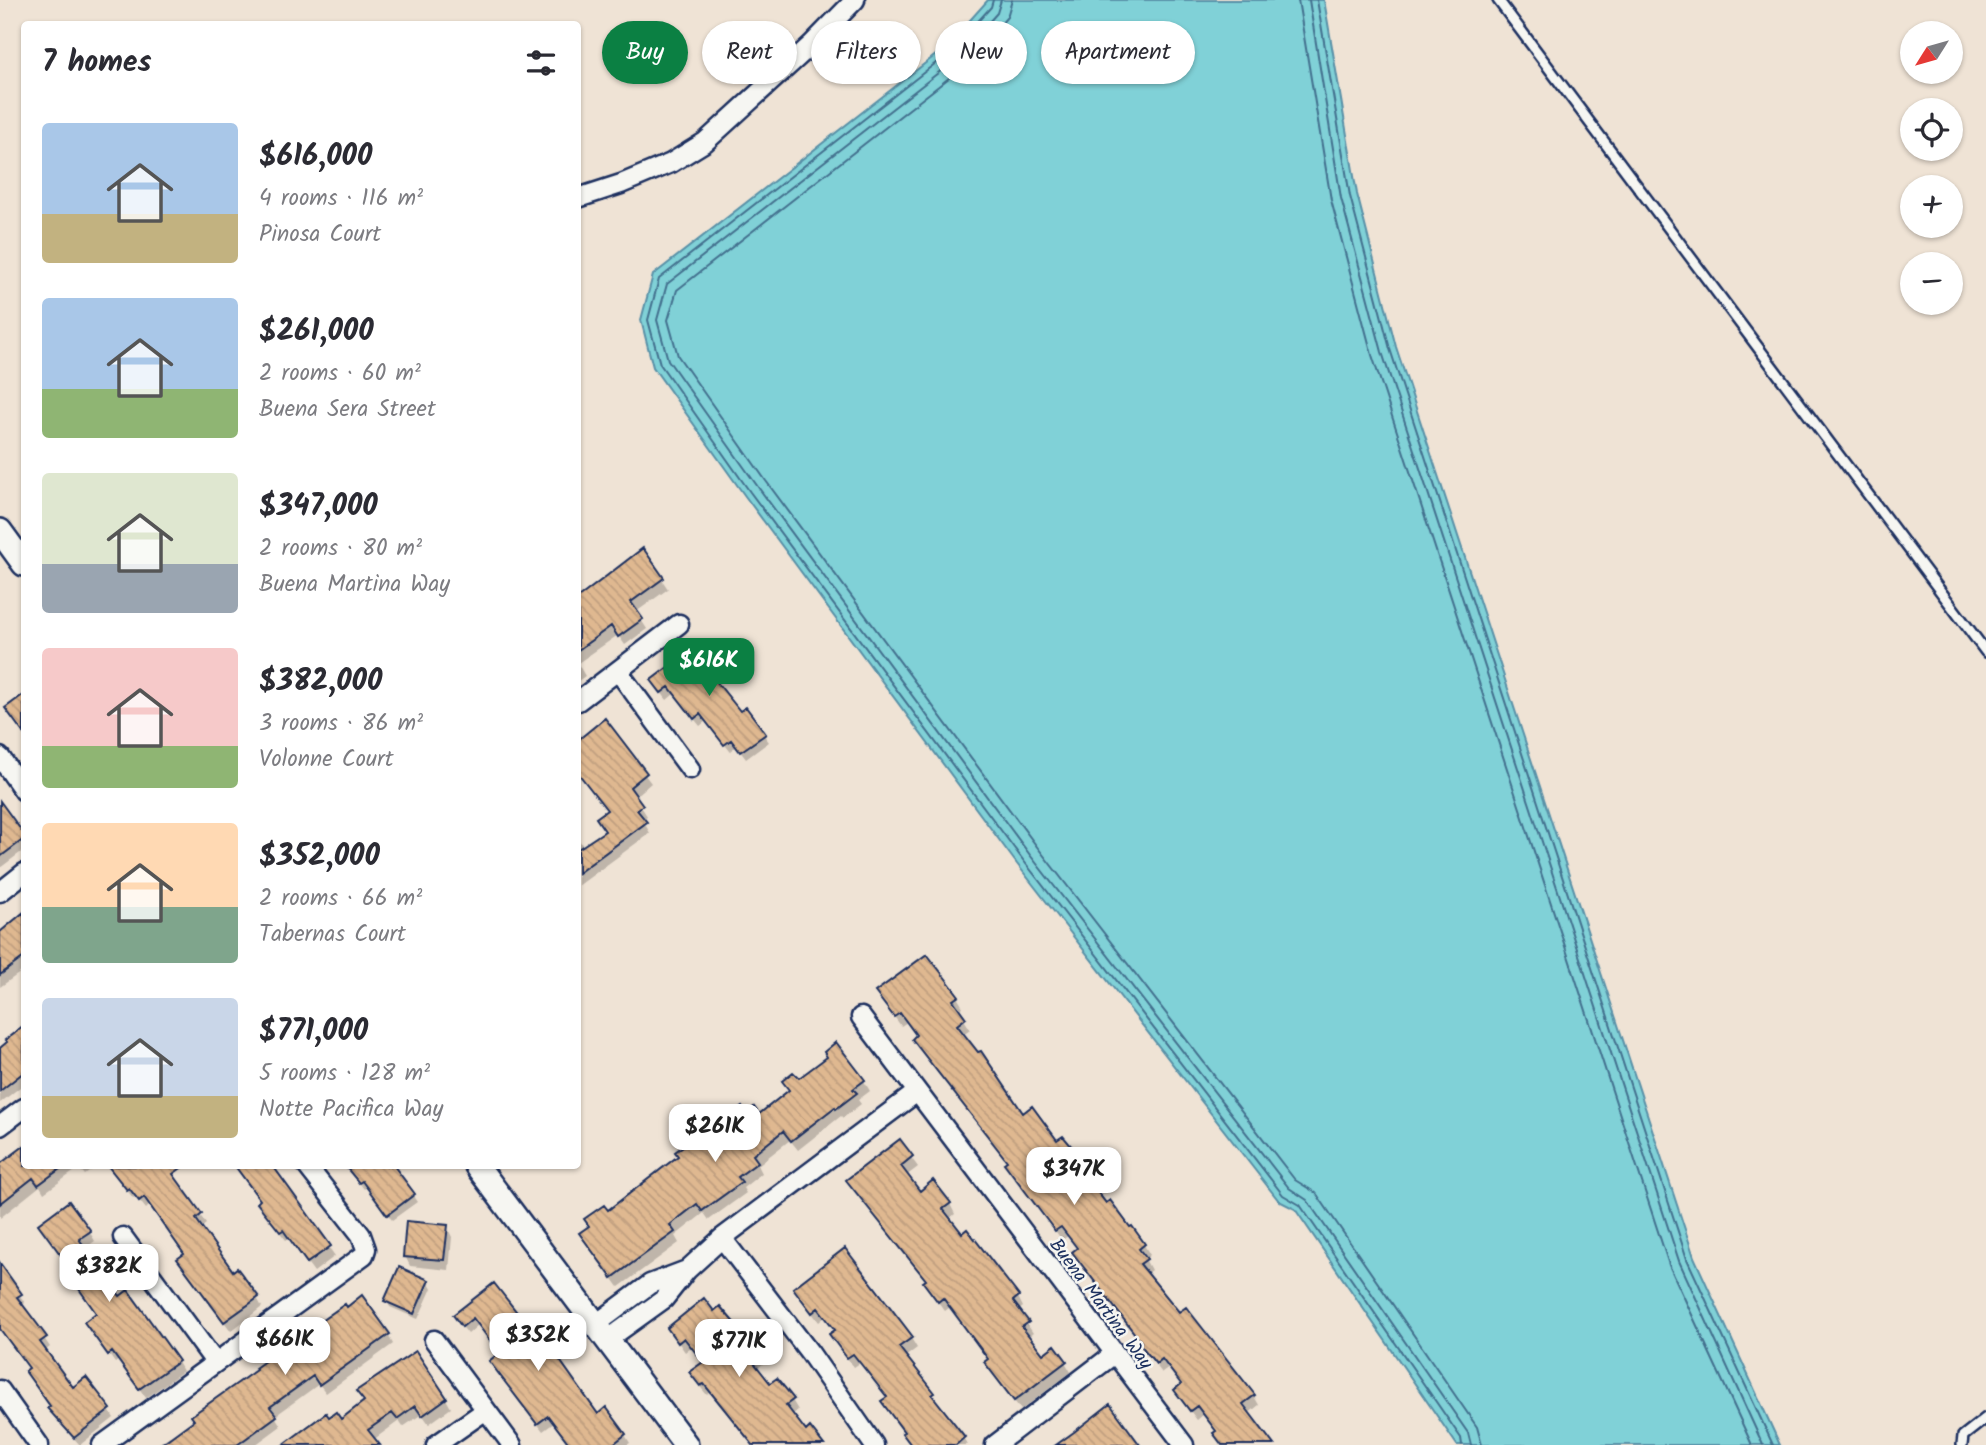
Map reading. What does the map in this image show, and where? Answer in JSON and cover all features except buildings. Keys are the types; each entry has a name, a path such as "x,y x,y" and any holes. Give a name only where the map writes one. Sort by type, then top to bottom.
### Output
{"street":[{"path":"581,197 671,163 705,142 811,45 855,0"},
{"path":"0,531 21,560"},
{"path":"581,699 680,624"},
{"path":"618,671 690,769"},
{"path":"0,757 21,787"},
{"path":"0,892 21,875"},
{"name":"Buena Martina Way","path":"861,1017 1184,1445"},
{"path":"601,1332 645,1312 664,1299 687,1270 722,1238 917,1092"},
{"path":"0,1126 21,1110"},
{"path":"102,1445 360,1258 366,1249 361,1235 309,1169"},
{"path":"479,1169 686,1445"},
{"path":"123,1237 215,1362"},
{"path":"722,1238 810,1353 874,1445"},
{"path":"601,1332 634,1296 650,1284 687,1270"},
{"path":"434,1340 512,1445"},
{"path":"995,1445 1114,1354"},
{"path":"0,1390 39,1445"},
{"path":"436,1445 485,1409"}],"lane":[{"path":"1498,0 1986,652"},
{"path":"634,1296 645,1312"},
{"path":"1962,1445 1963,1436 1986,1418"}],"water":[{"path":"988,0 1324,0 1357,194 1396,347 1694,1257 1780,1445 1457,1445 1295,1209 1279,1201 1017,864 653,367 641,320 653,275 898,84 921,84 921,66 935,56 935,84 1027,84 1027,21 969,21"}]}
